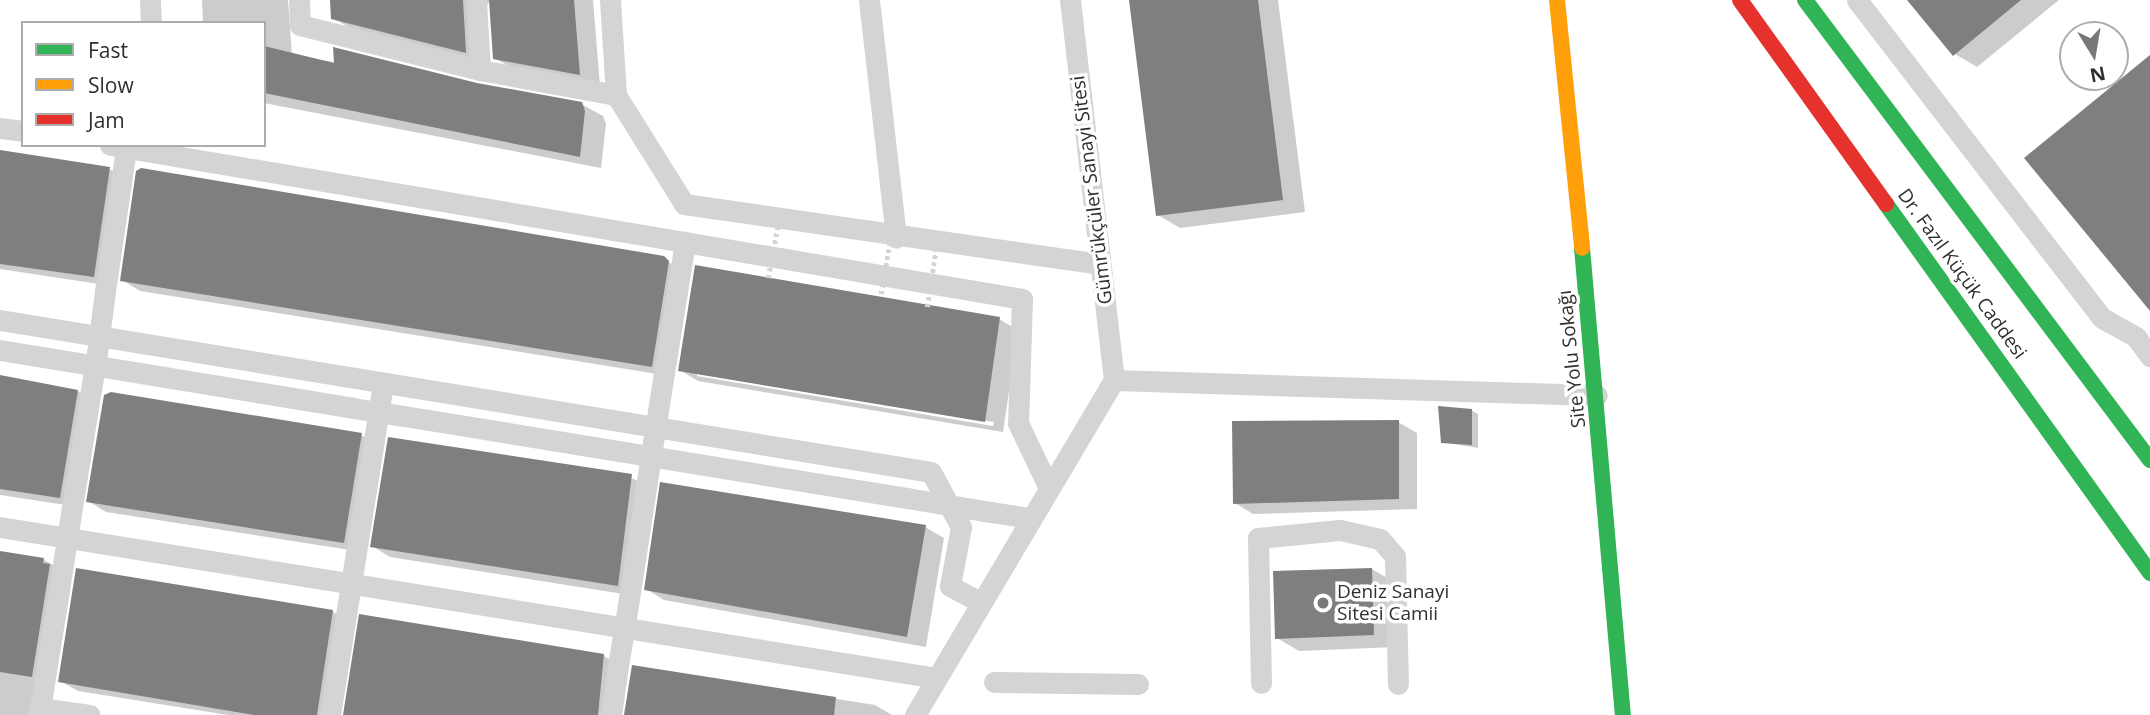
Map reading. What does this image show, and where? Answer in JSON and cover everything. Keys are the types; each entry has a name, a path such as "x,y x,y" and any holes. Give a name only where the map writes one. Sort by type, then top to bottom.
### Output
{"main road":[{"name":"Site Yolu Sokağı","path":"1557,0 1597,395 1623,715"},
{"name":"Dr. Fazıl Küçük Caddesi","path":"1740,0 2150,573"},
{"name":"Dr. Fazıl Küçük Caddesi","path":"1805,0 2143,435 2150,460"}],"lane":[{"path":"150,0 151,21"},
{"path":"299,0 300,25 480,70 616,95"},
{"path":"476,0 480,70"},
{"path":"610,0 616,95 684,204 937,243 1100,264"},
{"path":"869,0 894,236"},
{"name":"Gümrükçüler Sanayi Sitesi","path":"1070,0 1114,380"},
{"path":"1857,0 2102,318 2136,337 2150,356"},
{"path":"0,128 21,131"},
{"path":"90,715 40,711 96,360 118,147 158,149 1022,299 1018,423 1048,486"},
{"path":"611,715 685,242"},
{"path":"0,320 931,472 961,527 950,586 980,603"},
{"path":"0,350 96,360 353,408 652,450 1028,518"},
{"path":"915,715 1028,518 1114,380 1597,395"},
{"path":"331,715 383,383"},
{"path":"0,527 936,678"},
{"path":"1261,683 1258,538 1340,530 1380,539 1395,556 1398,684"},
{"path":"994,682 1138,684"}],"path":[{"path":"768,278 779,219"},
{"path":"881,294 894,236"},
{"path":"927,307 937,243"}],"building":[{"path":"330,0 463,0 466,53 331,19"},
{"path":"489,0 574,0 580,75 493,59"},
{"path":"1129,0 1258,0 1283,200 1156,216"},
{"path":"1907,0 2021,0 1953,56"},
{"path":"266,46 334,63 333,47 477,83 582,102 585,111 580,157 266,93"},
{"path":"2150,55 2150,311 2024,158 2106,91 2129,91 2129,72"},
{"path":"0,150 110,167 94,277 0,264"},
{"path":"141,168 664,256 669,261 652,367 120,281 136,171"},
{"path":"695,265 1000,317 985,422 678,371"},
{"path":"0,375 78,390 60,498 0,489"},
{"path":"111,392 362,433 344,543 86,502 104,395"},
{"path":"1438,406 1472,409 1472,445 1441,443"},
{"path":"1399,420 1399,499 1233,504 1232,421"},
{"path":"388,437 632,474 618,586 370,547"},
{"path":"660,482 926,525 907,637 644,590"},
{"path":"0,551 44,558 43,563 50,564 32,677 0,672"},
{"path":"76,568 333,610 317,715 254,715 58,682"},
{"name":"Deniz Sanayi Sitesi Camii","path":"1372,568 1374,635 1275,639 1273,571"},
{"path":"359,614 604,654 598,715 343,715"},
{"path":"632,665 836,697 834,715 624,715"}],"traffic: fast":[{"path":"1805,0 2150,460"},
{"path":"1886,204 2150,573"},
{"path":"1582,248 1623,715"}],"traffic: slow":[{"path":"1557,0 1582,248"}],"traffic: jam":[{"path":"1740,0 1886,204"}],"place":[{"name":"Deniz Sanayi Sitesi Camii","path":"1323,603"}]}
